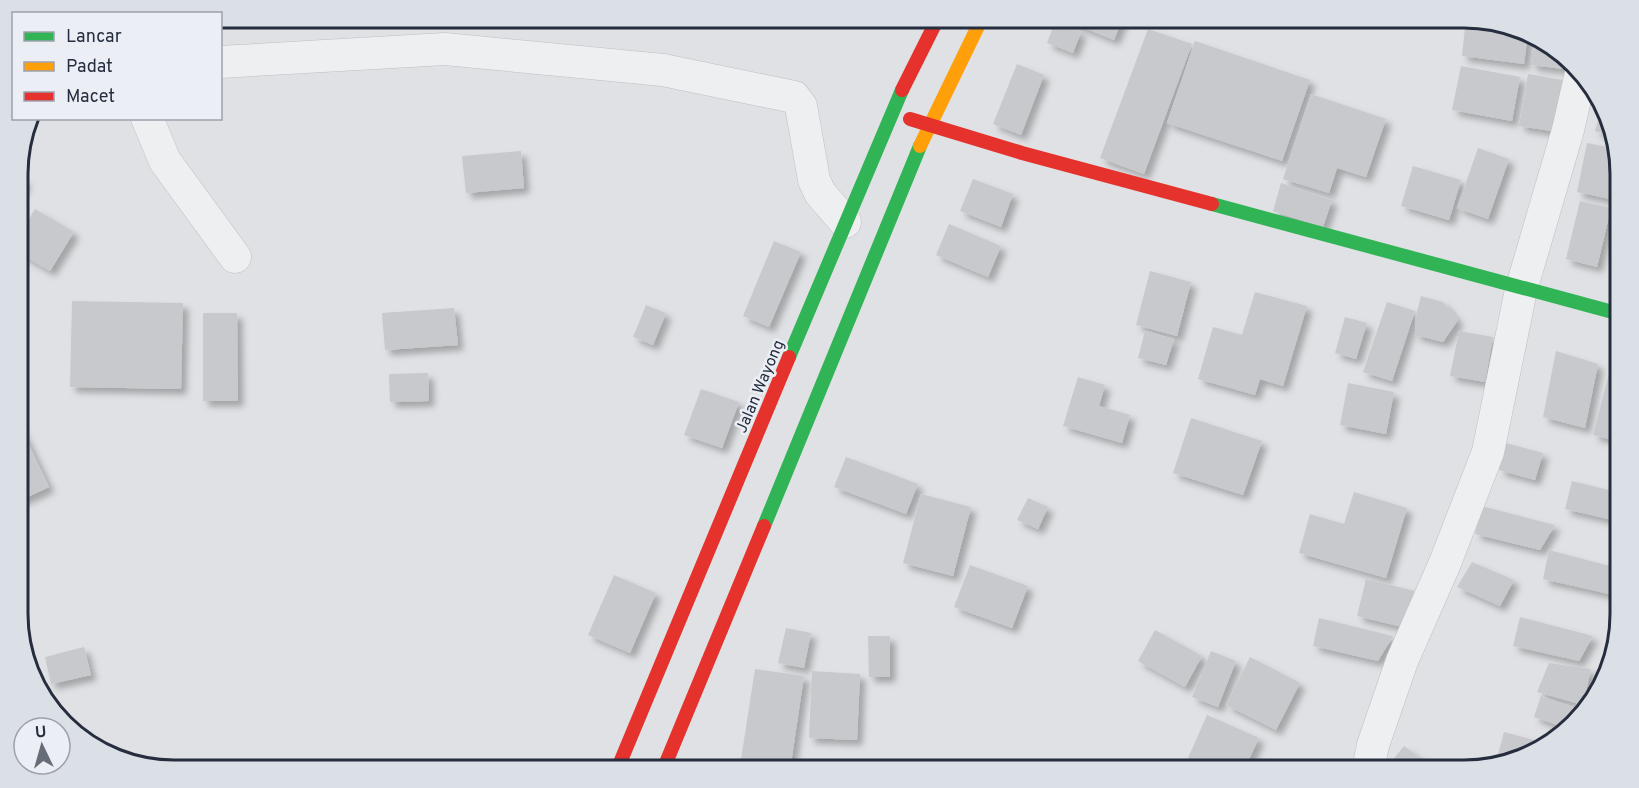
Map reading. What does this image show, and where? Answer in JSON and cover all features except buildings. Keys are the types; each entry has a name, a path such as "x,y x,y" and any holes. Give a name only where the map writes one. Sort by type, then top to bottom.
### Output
{"street":[{"name":"Jalan Wayong","path":"621,760 891,113 933,28"},
{"path":"667,760 929,125 977,28"},
{"path":"222,62 445,49 663,70 794,98 801,106 814,180 820,194 845,222"},
{"path":"1370,759 1402,661 1445,563 1488,452 1521,290 1568,130 1579,84"},
{"path":"891,113 1220,207 1364,244 1521,290 1610,312"},
{"path":"148,120 165,161 235,257"}],"traffic: fast":[{"path":"789,357 902,90"},
{"path":"764,526 920,146"},
{"path":"1212,204 1610,311"}],"traffic: slow":[{"path":"920,146 977,28"}],"traffic: jam":[{"path":"902,90 933,28"},
{"path":"910,119 1022,153 1212,204"},
{"path":"621,760 789,357"},
{"path":"667,760 764,526"}]}
